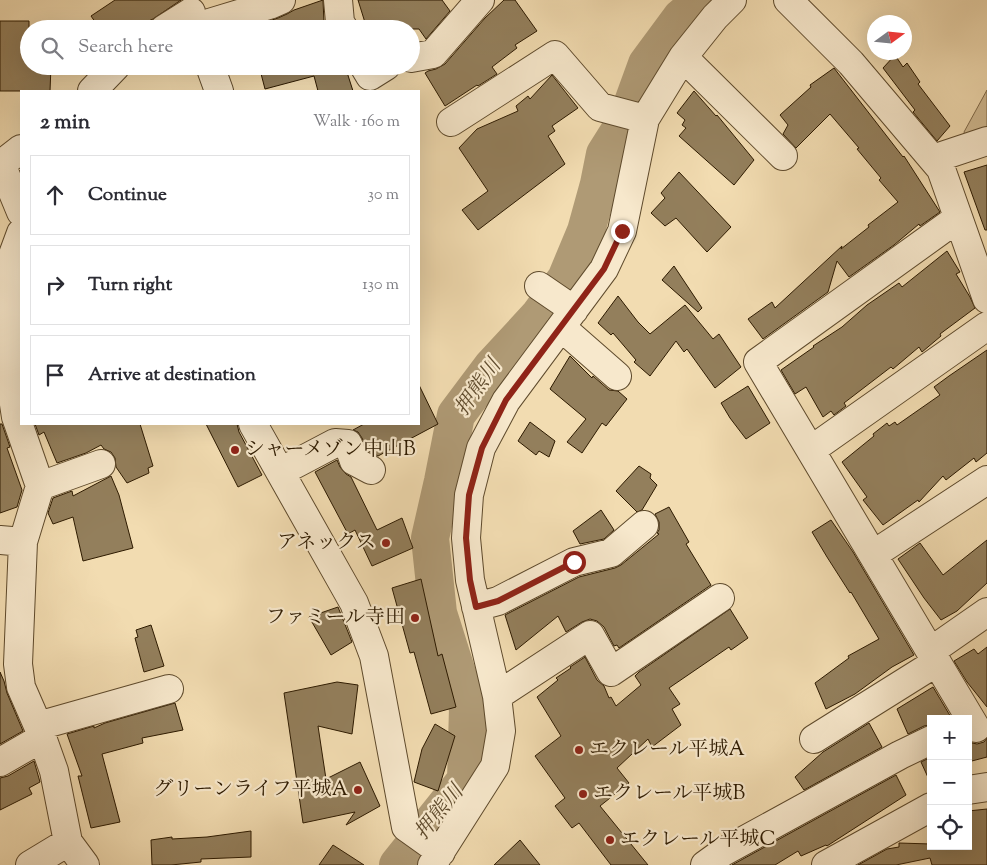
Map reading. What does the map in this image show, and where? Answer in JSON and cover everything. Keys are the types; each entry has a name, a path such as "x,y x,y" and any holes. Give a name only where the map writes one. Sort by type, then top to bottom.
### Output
{"street":[{"path":"192,17 272,4 281,0"},
{"path":"338,0 340,20"},
{"path":"420,56 434,54 480,0"},
{"path":"254,425 354,603 374,656 406,827 436,855 495,766 501,731 497,696 470,580 466,538 469,495 482,448 506,400 604,269 622,231 645,119 683,57 715,16 732,0"},
{"path":"788,0 851,63 941,169 987,299"},
{"path":"452,122 554,55 600,107 645,119"},
{"path":"683,57 783,156"},
{"path":"93,90 107,75"},
{"path":"213,75 219,90"},
{"path":"933,159 987,141"},
{"path":"8,159 20,208"},
{"path":"958,218 758,362 977,727"},
{"path":"20,235 6,267 16,322 9,372 16,417 40,486"},
{"path":"539,286 617,376"},
{"path":"811,450 987,326"},
{"path":"280,472 335,443 348,444 354,461 371,470"},
{"path":"85,865 68,842 54,771 21,687 18,664 12,541 40,486 101,464"},
{"path":"874,554 987,480"},
{"path":"476,607 498,601 574,562 611,553 644,525"},
{"path":"497,696 590,635 611,672 720,598"},
{"path":"814,739 934,656 987,612"},
{"path":"0,762 40,732 169,688"},
{"path":"706,865 723,852 927,742"},
{"path":"972,789 987,787"},
{"path":"826,865 927,808"},
{"path":"30,865 68,842"}],"shaded area":[{"path":"987,90 987,130 966,138 964,132"}],"building":[{"path":"115,0 181,0 151,20 94,20 91,16"},
{"path":"323,0 324,20 272,20"},
{"path":"358,0 442,0 450,11 426,39 420,30 420,20 364,20"},
{"path":"504,0 515,0 537,31 515,45 517,48 492,67 497,74 445,106 425,73 445,64 485,18"},
{"path":"0,21 20,21 20,75 51,75 50,90 0,91"},
{"path":"890,60 898,60 903,67 907,63 920,82 918,84 950,126 937,141 913,112 915,110 883,68"},
{"path":"834,68 904,156 940,212 920,226 919,224 894,245 849,277 837,261 828,292 763,339 748,319 772,302 775,308 842,246 841,249 898,202 879,180 881,178 857,149 859,148 830,114 796,148 783,134 788,125 780,115 811,87 810,85"},
{"path":"261,75 348,75 353,90 318,90 314,76 265,89"},
{"path":"552,75 578,108 552,126 555,131 548,136 565,164 478,230 462,210 488,191 459,148 477,129 518,111 516,106 528,96 530,99"},
{"path":"694,91 717,115 754,160 734,185 679,136 686,128 682,125 685,120 677,113"},
{"path":"987,165 987,230 985,230 964,172"},
{"path":"679,172 731,227 707,252 676,218 665,226 651,213 665,198 661,193"},
{"path":"947,251 960,272 956,274 975,308 940,334 941,336 922,352 919,347 893,369 891,367 844,403 846,406 834,415 831,411 823,417 806,387 795,394 781,370 842,327 867,305 899,283 902,287"},
{"path":"674,266 702,308 698,312 662,280"},
{"path":"618,296 650,334 685,305 713,339 719,334 741,367 715,388 687,349 684,352 676,341 650,376 634,362 636,360 613,333 611,335 598,323"},
{"path":"987,350 987,453 976,462 974,458 946,480 943,476 919,502 918,500 883,525 863,500 867,497 842,462 887,423 889,426 895,422 897,425 940,395 934,387"},
{"path":"570,356 592,378 593,376 609,390 618,391 627,399 606,426 602,423 582,453 567,442 586,419 550,389"},
{"path":"748,386 770,423 746,439 721,403"},
{"path":"420,387 438,424 378,456 367,450 358,432 353,430 362,425 420,425"},
{"path":"530,422 555,441 549,457 539,451 536,455 518,441"},
{"path":"0,424 2,424 10,447 7,448 22,490 17,507 0,513"},
{"path":"35,425 140,425 153,466 148,468 149,473 127,483 116,467 115,458 111,452 104,449 101,445 86,453 57,463 44,432 39,435"},
{"name":"シャーメゾン中山B","path":"207,425 237,425 239,432 262,475 238,487"},
{"path":"337,460 340,467 351,477 377,530 402,518 413,548 372,566 355,530 348,534 315,472"},
{"path":"639,466 651,474 650,478 657,485 642,510 637,512 616,491"},
{"path":"111,476 119,495 133,548 83,561 73,517 53,524 48,513 53,498 72,491 73,496"},
{"path":"669,507 689,542 686,544 711,585 619,648 617,645 614,646 604,627 597,621 590,619 566,632 558,616 516,650 505,615 579,577 621,565 659,534 657,533 659,522 655,514"},
{"path":"601,510 614,530 604,539 580,544 573,531"},
{"path":"831,520 853,552 914,655 892,667 855,694 826,709 815,683 849,658 848,656 879,639 812,532"},
{"path":"987,540 987,583 957,611 941,620 898,559 920,543 943,575"},
{"path":"421,579 438,656 442,654 456,707 431,714 414,652 410,653 392,588"},
{"path":"338,607 352,642 331,655 309,617"},
{"path":"730,609 748,638 731,650 729,647 669,688 680,704 672,709 681,725 652,747 648,739 617,768 629,783 600,806 648,865 611,865 579,823 572,828 555,806 565,798 535,756 561,736 537,697 558,680 556,678 585,657 597,680 604,686 609,698 611,697 616,706 641,685 635,676 639,672"},
{"path":"151,625 164,666 144,672 135,638 138,637 136,630"},
{"path":"987,647 987,707 967,682 954,661 974,649 978,654"},
{"path":"0,672 23,731 0,744"},
{"path":"337,682 358,685 352,734 318,726 326,779 360,762 380,806 346,825 355,812 303,823 284,693"},
{"path":"933,687 950,715 927,715 927,726 908,734 897,709"},
{"path":"175,703 183,730 142,738 143,743 102,754 120,822 91,828 78,776 82,776 67,734 94,726 94,728 105,723"},
{"path":"869,723 882,747 804,790 795,777 823,752"},
{"path":"435,724 455,736 438,791 414,782 422,749"},
{"path":"987,738 987,757 972,761 972,743 984,742"},
{"path":"927,759 927,775 921,762"},
{"path":"34,761 40,782 29,788 32,794 0,810 0,778 8,776"},
{"path":"896,775 906,795 827,846 801,856 798,851 775,865 732,865"},
{"path":"987,809 987,865 932,865 930,858 896,865 858,865 887,849 899,847 899,843 927,844 927,850 972,850 972,811"},
{"path":"251,831 251,857 201,859 201,862 152,865 151,840 172,837 172,839 207,837"},
{"path":"520,840 540,865 494,865"},
{"path":"333,845 364,865 319,865"}],"waterway":[{"name":"押熊川","path":"398,865 466,780 468,708 438,613 430,538 456,415 492,367 539,316 566,279 586,231 605,154 627,119 647,64 681,18 702,0"}],"place":[{"name":"シャーメゾン中山B","path":"235,450"},
{"name":"アネックス","path":"386,543"},
{"name":"ファミール寺田","path":"415,618"},
{"name":"エクレール平城A","path":"579,750"},
{"name":"グリーンライフ平城A","path":"358,790"},
{"name":"エクレール平城B","path":"583,794"},
{"name":"エクレール平城C","path":"610,840"}],"route":[{"path":"574,562 498,601 476,607 470,580 466,538 469,495 482,448 506,400 604,269 622,231"}]}
